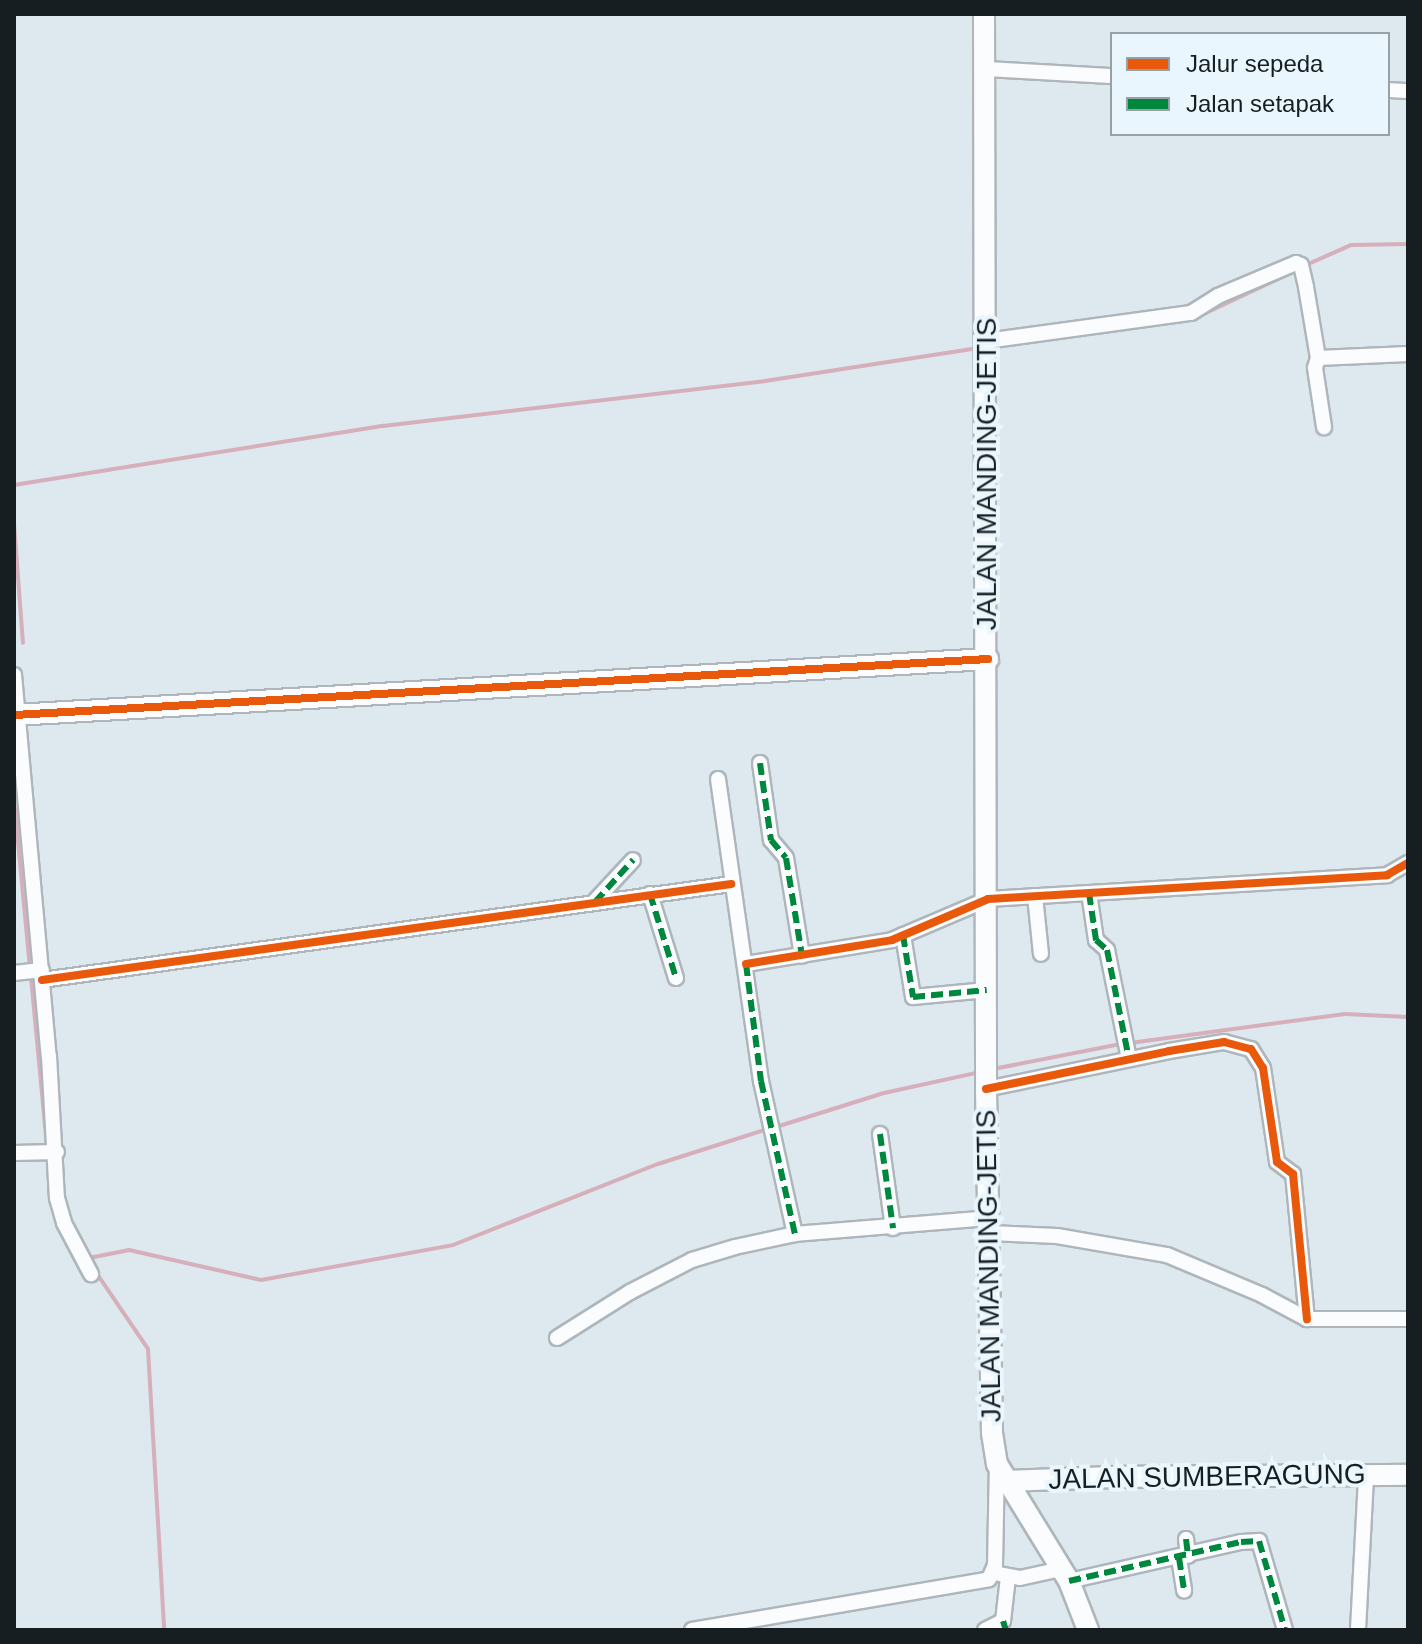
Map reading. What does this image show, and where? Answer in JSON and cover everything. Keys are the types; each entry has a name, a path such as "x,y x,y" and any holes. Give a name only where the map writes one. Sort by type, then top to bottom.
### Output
{"main road":[{"name":"JALAN MANDING-JETIS","path":"984,14 988,659 986,1085 992,1433 1001,1473 1065,1575 1088,1630"},
{"path":"16,714 988,659"},
{"name":"JALAN SUMBERAGUNG","path":"1001,1473 1366,1481 1408,1475"}],"street":[{"path":"985,69 1110,76"},
{"path":"986,345 1191,313 1218,296 1296,263 1301,265 1306,287 1318,358 1315,368 1324,427"},
{"path":"1318,358 1408,354"},
{"path":"14,675 32,973 50,1152 60,1211 91,1274"},
{"path":"760,763 771,840 786,858 802,956"},
{"path":"718,779 731,884 768,1111 795,1234"},
{"path":"594,902 633,860"},
{"path":"746,964 903,935 988,899 1387,875 1408,863"},
{"path":"32,973 731,884"},
{"path":"1089,893 1096,940 1107,950 1129,1056"},
{"path":"650,894 676,978"},
{"path":"1035,896 1041,954"},
{"path":"903,935 909,991 914,998 987,990"},
{"path":"986,1085 1129,1056 1224,1042 1251,1049 1263,1068 1277,1162 1293,1174 1307,1319"},
{"path":"880,1134 893,1228"},
{"path":"14,1153 50,1152"},
{"path":"557,1338 630,1292 692,1260 795,1234 893,1228 990,1226 1167,1255 1262,1295 1307,1319 1408,1319"},
{"path":"985,1630 1004,1626 1001,1473"},
{"path":"1358,1630 1366,1481"},
{"path":"1184,1591 1186,1539"},
{"path":"692,1630 1001,1575 1020,1578 1065,1575 1183,1557 1241,1542 1259,1541 1285,1630"}],"waterway":[{"path":"1306,265 1351,245 1408,244"},
{"path":"1193,319 1293,272"},
{"path":"14,485 383,426 765,381 978,348"},
{"path":"14,524 23,643"},
{"path":"14,799 30,968"},
{"path":"31,977 47,1147"},
{"path":"1130,1043 1345,1014 1408,1017"},
{"path":"993,1069 1121,1044"},
{"path":"776,1127 884,1093 980,1072"},
{"path":"89,1258 129,1250 261,1280 453,1245 658,1164 768,1129"},
{"path":"95,1271 148,1349 164,1630"}],"marked path":[{"path":"760,763 771,840 786,858 802,956"},
{"path":"595,902 633,860"},
{"path":"1089,893 1096,940 1107,950 1129,1059"},
{"path":"650,894 676,978"},
{"path":"903,935 913,997 987,990"},
{"path":"746,964 761,1081 795,1234"},
{"path":"880,1134 893,1228"},
{"path":"1186,1539 1188,1556"},
{"path":"1069,1581 1241,1542 1259,1541 1285,1630"},
{"path":"1179,1558 1184,1591"},
{"path":"1003,1621 1006,1630"}],"cycle path":[{"path":"14,715 988,659"},
{"path":"746,964 892,940 988,899 1387,875 1408,863"},
{"path":"42,980 731,884"},
{"path":"986,1089 1224,1042 1251,1049 1263,1068 1277,1162 1293,1174 1307,1319"}]}
